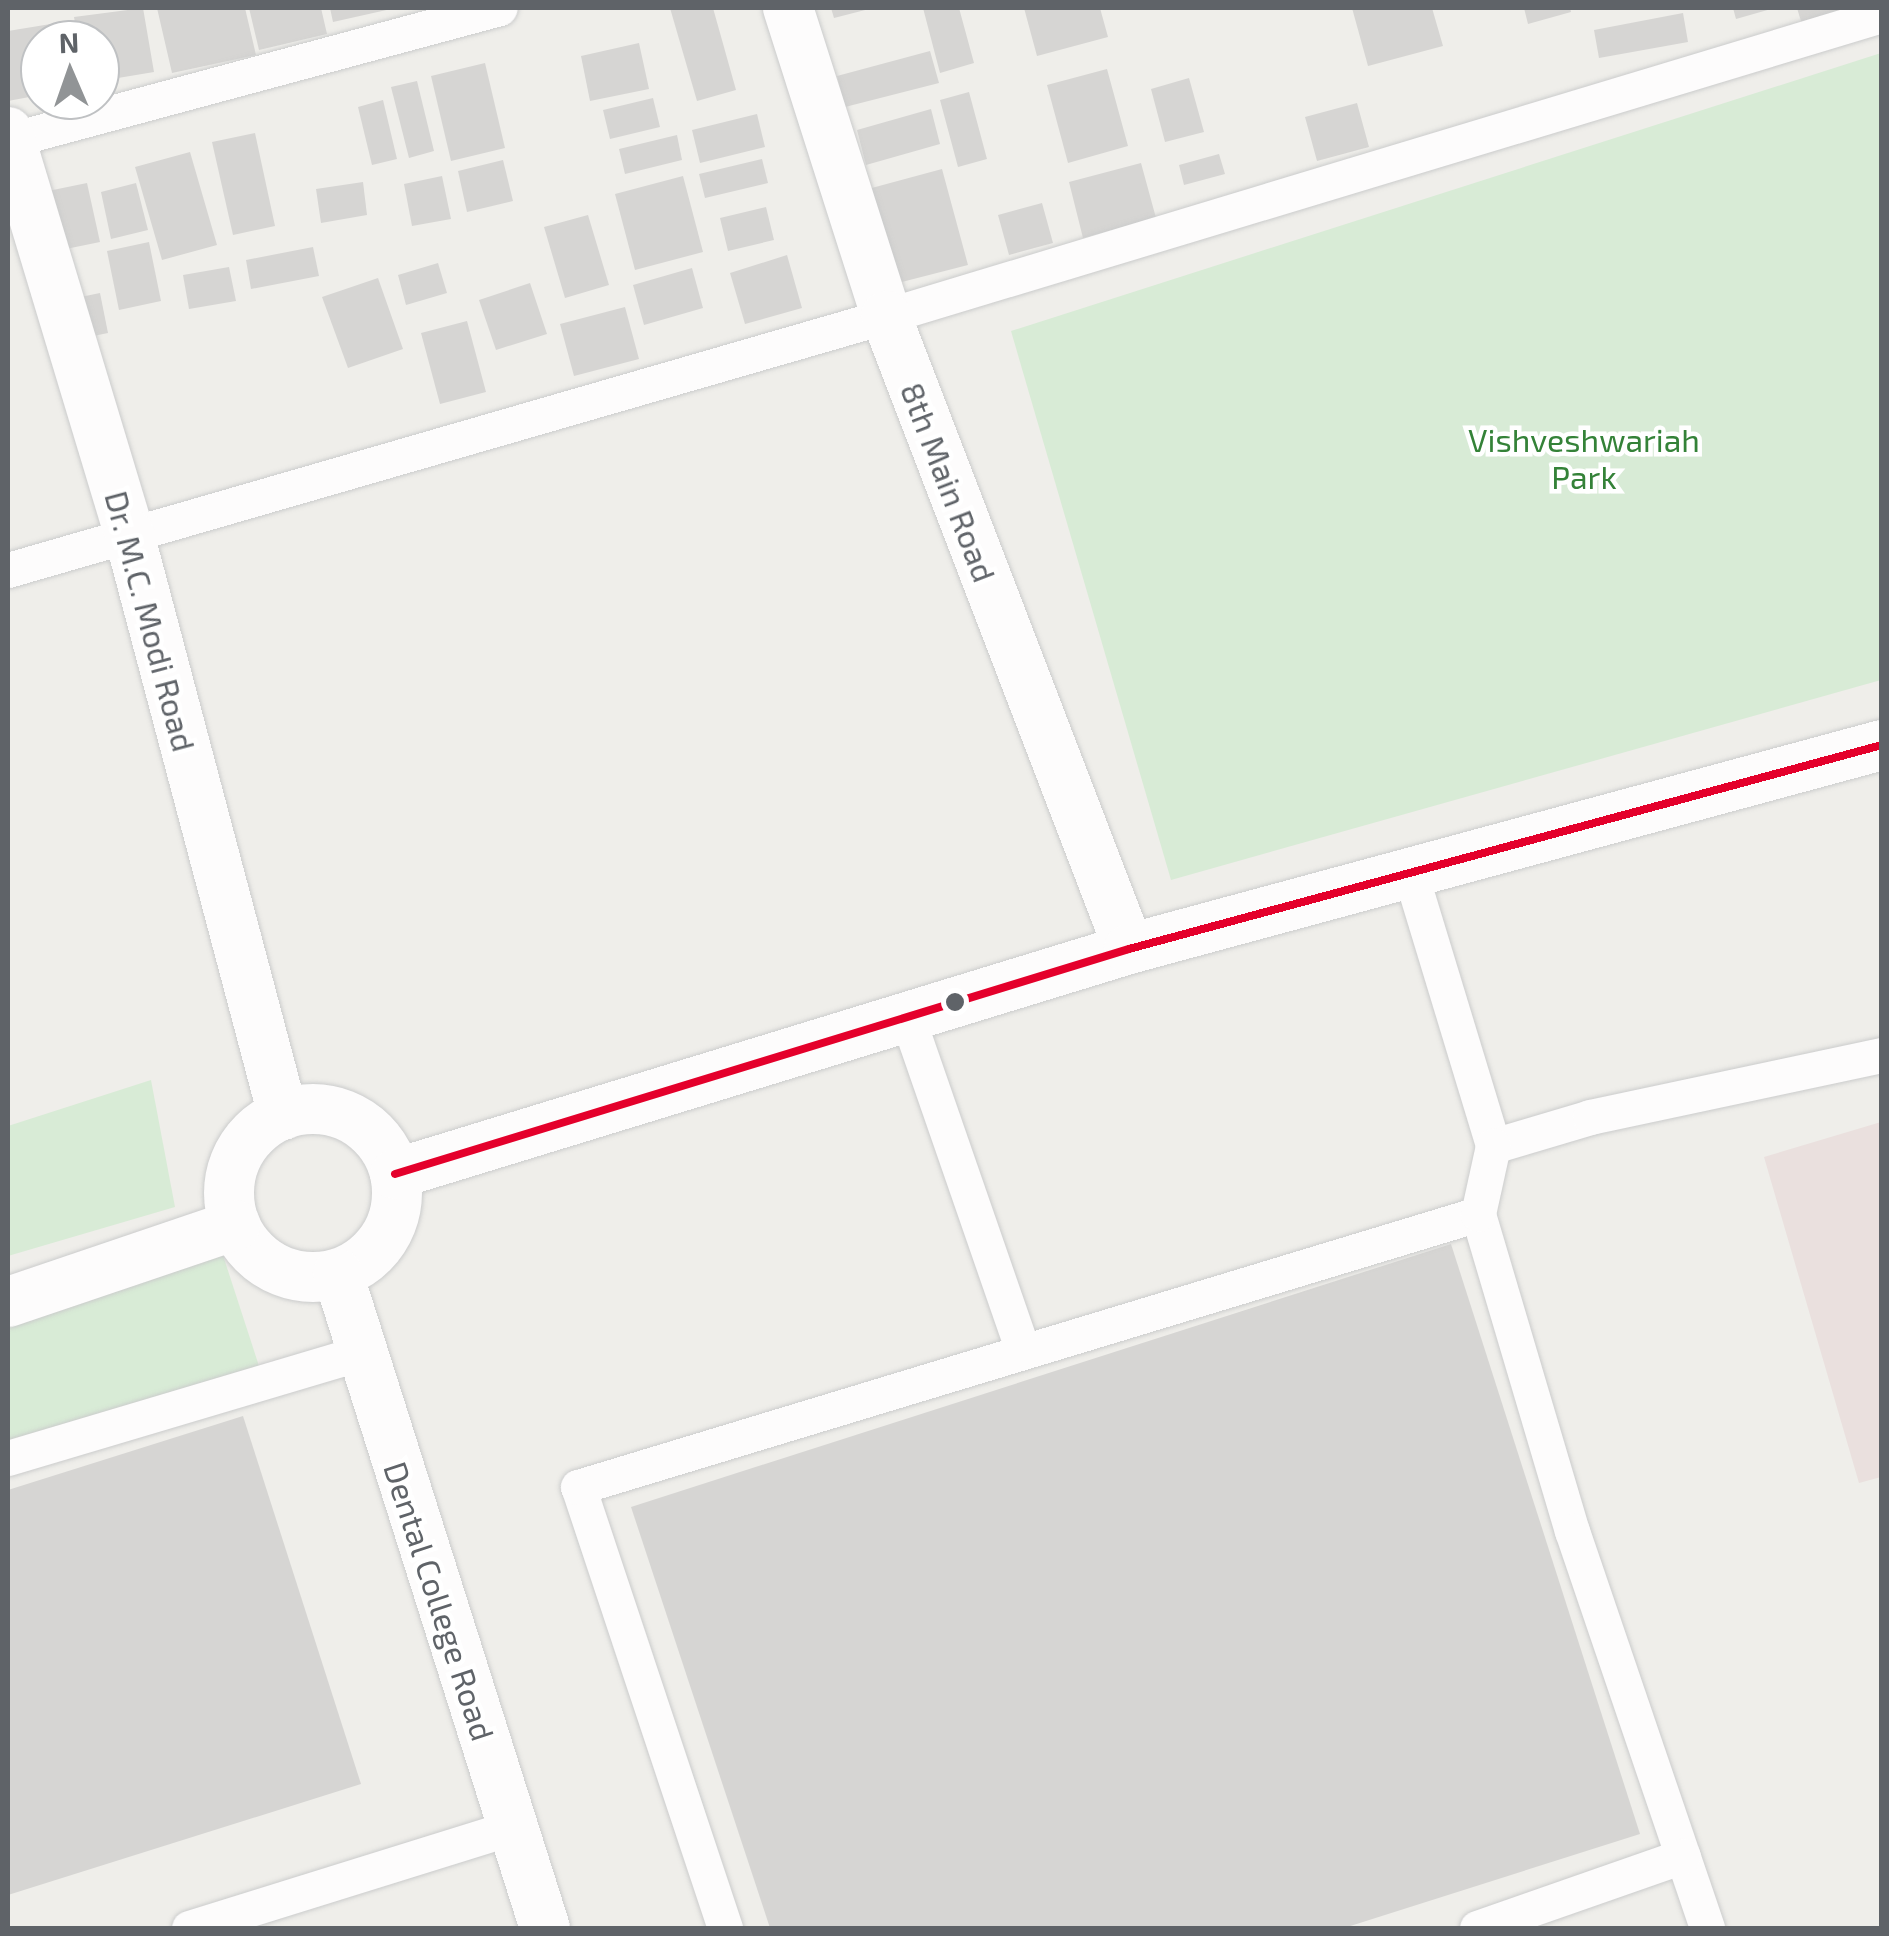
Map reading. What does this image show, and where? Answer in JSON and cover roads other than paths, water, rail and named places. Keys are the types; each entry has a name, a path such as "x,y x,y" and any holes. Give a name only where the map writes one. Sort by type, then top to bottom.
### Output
{"street":[{"path":"9,136 500,8"},
{"name":"8th Main Road","path":"788,8 886,316 1129,949"},
{"path":"8,570 886,316 1882,15"},
{"name":"Dr. M.C. Modi Road","path":"9,136 129,534 283,1114"},
{"path":"395,1174 1129,949 1882,745"},
{"path":"1410,872 1493,1146 1478,1214 1530,1398 1708,1928"},
{"path":"908,1019 1022,1348"},
{"path":"1493,1146 1590,1117 1882,1055"},
{"path":"304,1110 346,1116 384,1146 395,1174 395,1216 385,1239 370,1257 338,1274 301,1277 277,1270 257,1256 235,1225 228,1200 236,1158 264,1125 283,1114 304,1110"},
{"path":"725,1928 578,1487 1022,1348 1478,1214"},
{"path":"8,1302 235,1225"},
{"name":"Dental College Road","path":"338,1274 545,1928"},
{"path":"8,1458 360,1353"},
{"path":"189,1928 512,1827"},
{"path":"1477,1928 1683,1856"}],"park label":[{"name":"Vishveshwariah Park","path":"1584,458"}]}
